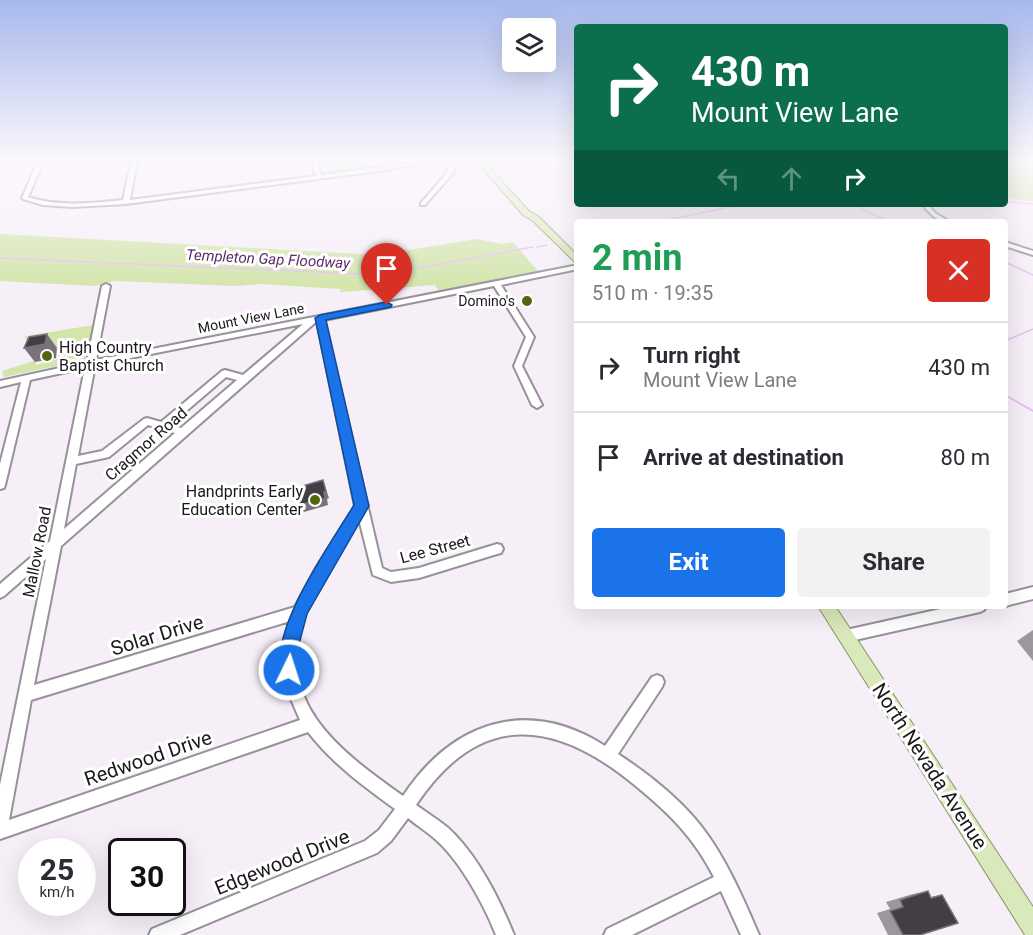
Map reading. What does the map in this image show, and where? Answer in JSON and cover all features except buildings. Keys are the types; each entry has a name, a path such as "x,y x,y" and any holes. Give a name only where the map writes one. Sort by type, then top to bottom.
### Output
{"main road":[{"path":"519,205 574,258"},
{"name":"North Nevada Avenue","path":"828,609 1033,927"}],"street":[{"path":"927,207 942,219"},
{"path":"1008,245 1033,253"},
{"name":"Mount View Lane","path":"0,384 93,363 574,268"},
{"path":"496,283 530,337 518,366 537,405"},
{"name":"Mallow Road","path":"0,824 93,363 106,286"},
{"path":"317,319 361,506 299,612 291,644 289,670 295,698 309,724 333,751 441,833 484,889 505,935"},
{"name":"Cragmor Road","path":"0,592 182,432 317,319"},
{"path":"162,426 225,373 244,379"},
{"path":"0,485 26,379"},
{"path":"73,461 105,454 147,421 182,432"},
{"name":"Lee Street","path":"361,506 377,571 391,577 419,573 497,549"},
{"path":"1008,599 1033,593"},
{"path":"846,636 967,609"},
{"name":"Solar Drive","path":"26,695 299,612"},
{"path":"608,755 657,681"},
{"name":"Redwood Drive","path":"0,831 309,724"},
{"name":"Edgewood Drive","path":"158,935 371,847 384,839 416,791 437,766 475,738 496,730 518,726 554,729 584,741 608,755 646,785 695,830 724,881 750,935"},
{"path":"613,935 724,881"}],"green space":[{"path":"0,234 378,255 477,239 502,244 513,242 538,271 439,291 435,285 340,292 341,289 260,284 237,286 115,281 95,286 0,281"},
{"path":"94,325 85,360 4,377 2,371 36,360 36,365 57,359 60,351 58,348 32,353 26,336"}],"waterway":[{"name":"Templeton Gap Floodway","path":"672,219 730,207"},
{"path":"861,207 883,219"},
{"name":"Templeton Gap Floodway","path":"537,247 547,245"},
{"name":"Templeton Gap Floodway","path":"0,258 381,275 533,247"},
{"path":"1008,263 1033,275"},
{"path":"1008,340 1033,329"},
{"path":"1008,397 1033,411"}],"place":[{"name":"Domino's","path":"527,301"},
{"name":"High Country Baptist Church","path":"47,356"},
{"name":"Handprints Early Education Center","path":"315,500"}],"route":[{"path":"289,670 291,644 299,612 361,506 320,318 387,305"}]}
